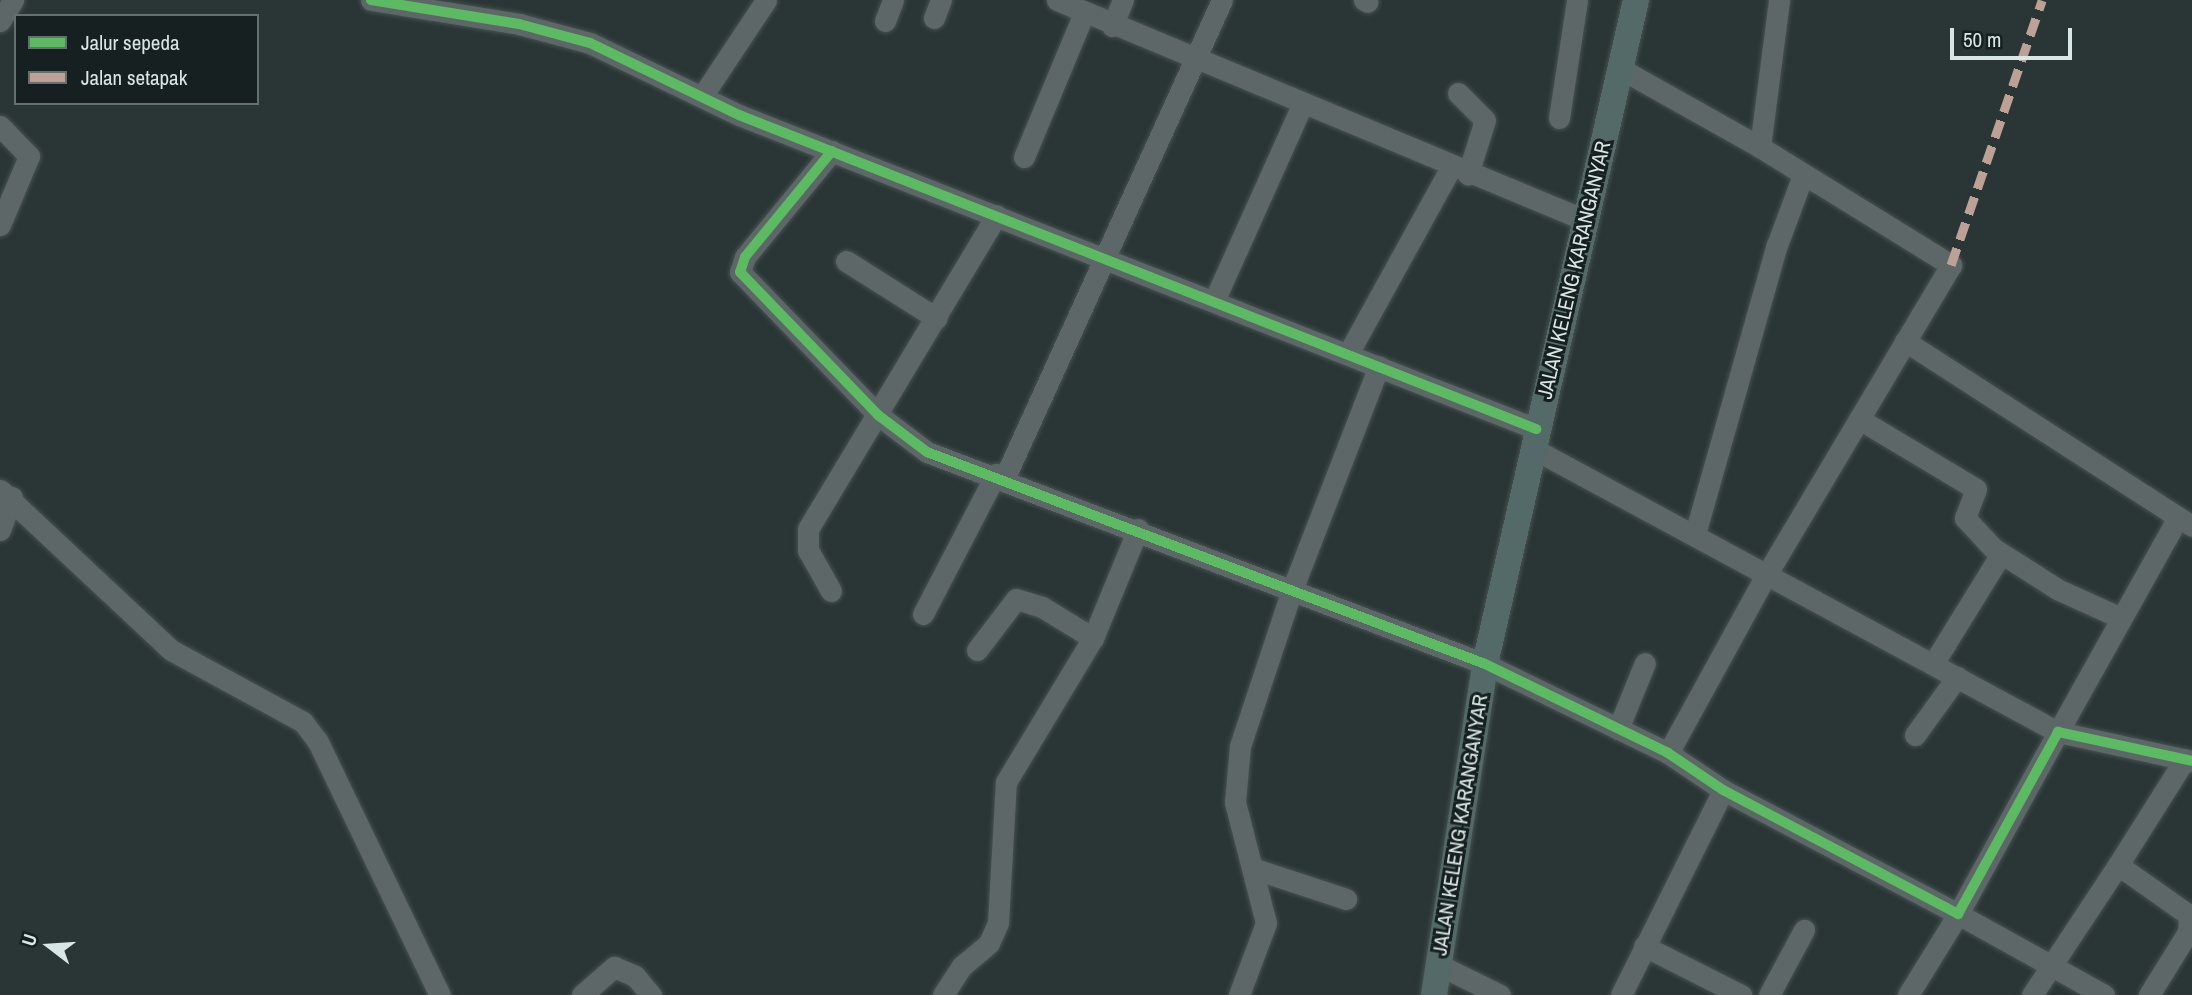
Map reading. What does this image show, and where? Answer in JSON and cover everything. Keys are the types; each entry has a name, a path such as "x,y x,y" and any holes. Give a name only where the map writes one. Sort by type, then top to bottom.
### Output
{"main road":[{"name":"JALAN KELENG KARANGANYAR","path":"1434,995 1485,664 1534,438 1636,0"}],"street":[{"path":"0,21 13,0"},
{"path":"371,0 421,5 590,43 703,95 739,115 1349,352 1474,405 1766,575 2058,732 2189,760 2032,995"},
{"path":"703,95 765,0"},
{"path":"885,21 893,0"},
{"path":"1057,0 1112,26 1585,220"},
{"path":"1112,26 1123,0"},
{"path":"923,614 1001,476 1105,257 1222,0"},
{"path":"1559,118 1577,0"},
{"path":"1760,147 1779,0"},
{"path":"1024,157 1084,13"},
{"path":"1621,69 1760,147 1951,265 1766,575 1668,753"},
{"path":"1349,352 1460,171 1485,120 1458,93"},
{"path":"1214,301 1303,103"},
{"path":"0,127 29,156 0,225"},
{"path":"832,150 745,257 740,272 878,415 927,452 1001,476 1415,641 1485,664 1668,753 1723,790 2053,963 2105,995"},
{"path":"1695,534 1777,245 1803,175"},
{"path":"831,591 808,550 808,529 997,215"},
{"path":"846,261 936,318"},
{"path":"1905,341 2185,522 2121,618 1958,914 1908,995"},
{"path":"1239,995 1266,923 1255,869 1235,802 1235,774 1292,590 1379,366"},
{"path":"1858,419 1976,489 1966,522 2001,554 2057,589 2121,618"},
{"path":"0,530 6,493"},
{"path":"6,493 149,632 303,722 318,742 440,995"},
{"path":"943,995 962,966 989,943 998,923 1006,782 1093,638 1138,529"},
{"path":"1933,664 2001,554"},
{"path":"977,650 1016,598 1042,607 1093,638"},
{"path":"1618,729 1645,663"},
{"path":"1915,735 1957,677"},
{"path":"1621,995 1723,790"},
{"path":"2118,865 2180,906 2191,924 2149,995"},
{"path":"1255,869 1346,899"},
{"path":"1769,995 1804,930"},
{"path":"1644,946 1741,995"},
{"path":"1439,965 1500,995"},
{"path":"582,995 614,967 635,976 652,995"}],"marked path":[{"path":"1951,265 2042,0"}],"cycle path":[{"path":"371,0 519,24 590,43 739,115 1536,429"},
{"path":"832,151 745,257 740,272 878,415 927,452 1485,664 1668,753 1723,790 1958,914 2058,732 2192,761"}]}
